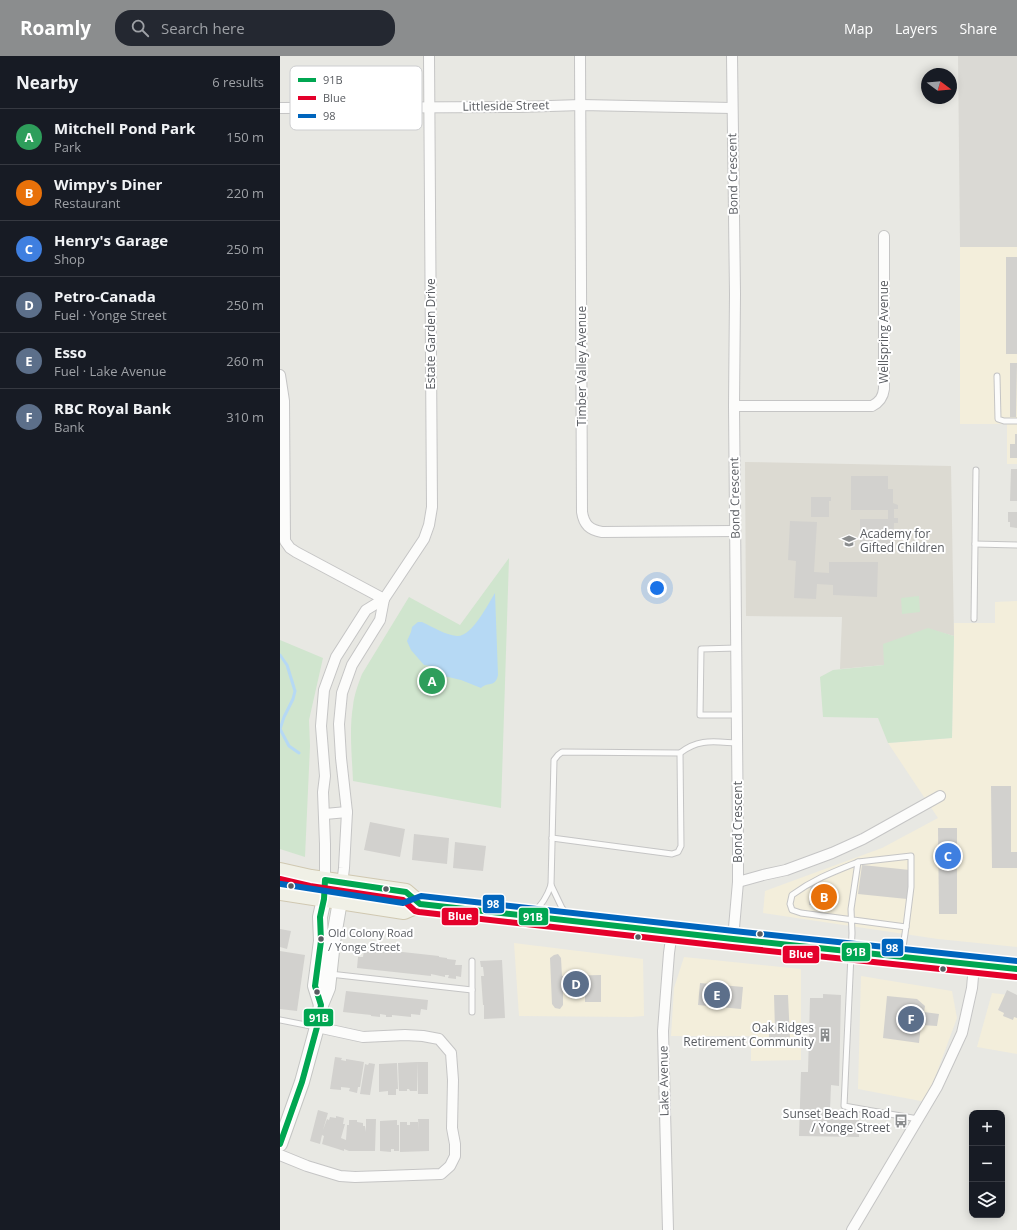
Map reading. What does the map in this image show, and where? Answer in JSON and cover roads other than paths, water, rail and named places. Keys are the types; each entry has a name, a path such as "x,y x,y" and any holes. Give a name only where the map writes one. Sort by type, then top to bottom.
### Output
{"main road":[{"path":"280,871 342,883 406,892 420,904"},
{"path":"280,892 404,911 420,904 1017,969"}],"street":[{"name":"Estate Garden Drive","path":"340,901 344,868 347,812 339,724 342,693 352,665 380,620 384,599 424,539 429,525 432,507 430,56"},
{"name":"Timber Valley Avenue","path":"580,56 583,521 594,530 602,532 735,531"},
{"name":"Bond Crescent","path":"732,56 735,294 734,406 738,882 734,939"},
{"name":"Littleside Street","path":"422,107 581,105 732,108"},
{"name":"Littleside Street","path":"280,108 290,108"},
{"name":"Wellspring Avenue","path":"734,406 872,406 880,400 884,389 884,236"},
{"path":"280,375 284,401 285,541 290,548 296,552 384,599"},
{"name":"Estate Garden Drive","path":"325,880 325,814 323,792 325,776 321,726 324,690 336,657 366,610 384,599"},
{"path":"738,882 786,870 832,853 863,839 940,796"},
{"path":"325,814 347,812"},
{"path":"321,1005 315,986 320,941 320,917 324,899 325,880"},
{"path":"280,1144 302,1082 318,1027 321,1005 328,988 333,942 340,901"},
{"name":"Lake Avenue","path":"668,1230 663,1031 672,932"},
{"path":"852,1230 937,1087 962,1033 972,988 974,965"},
{"path":"280,1155 306,1166 340,1176 355,1177 442,1174 454,1160 455,1144 452,1128 453,1080 451,1053 439,1039 423,1036 363,1037 318,1027"}],"lane":[{"path":"997,376 998,419 1004,421 1017,421"},
{"path":"974,619 976,470"},
{"path":"975,544 1017,545"},
{"path":"737,648 701,649 700,715 737,715"},
{"path":"530,916 540,908 547,897 551,885 554,760 558,755 562,752 680,753 688,747 699,743 737,743"},
{"path":"552,838 672,854 678,852 681,846 680,753"},
{"path":"902,957 906,927 911,887 912,856 858,862 823,876 804,886 792,895 790,904 792,910 801,913 906,927"},
{"path":"858,862 851,909 851,952 844,1106 918,1119"},
{"path":"551,885 562,908 572,921"},
{"path":"472,962 472,1012"},
{"path":"330,974 472,990"},
{"path":"280,1020 318,1027"}],"water":[{"path":"495,593 498,675 495,682 481,688 461,680 444,676 437,667 424,665 411,650 407,641 412,627 418,622 422,622 448,634 457,636 463,635 474,626"}],"waterway":[{"path":"280,655 287,665 295,691 280,729 289,746 299,753"}],"place":[{"name":"Academy for Gifted Children","path":"849,541"},
{"name":"Mitchell Pond Park","path":"432,681"},
{"name":"Henry's Garage","path":"948,856"},
{"name":"Wimpy's Diner","path":"824,897"},
{"name":"Old Colony Road / Yonge Street","path":"321,939"},
{"name":"Petro-Canada","path":"576,984"},
{"name":"Esso","path":"717,995"},
{"name":"RBC Royal Bank","path":"911,1019"},
{"name":"Oak Ridges Retirement Community","path":"825,1035"},
{"name":"Sunset Beach Road / Yonge Street","path":"901,1121"}]}
